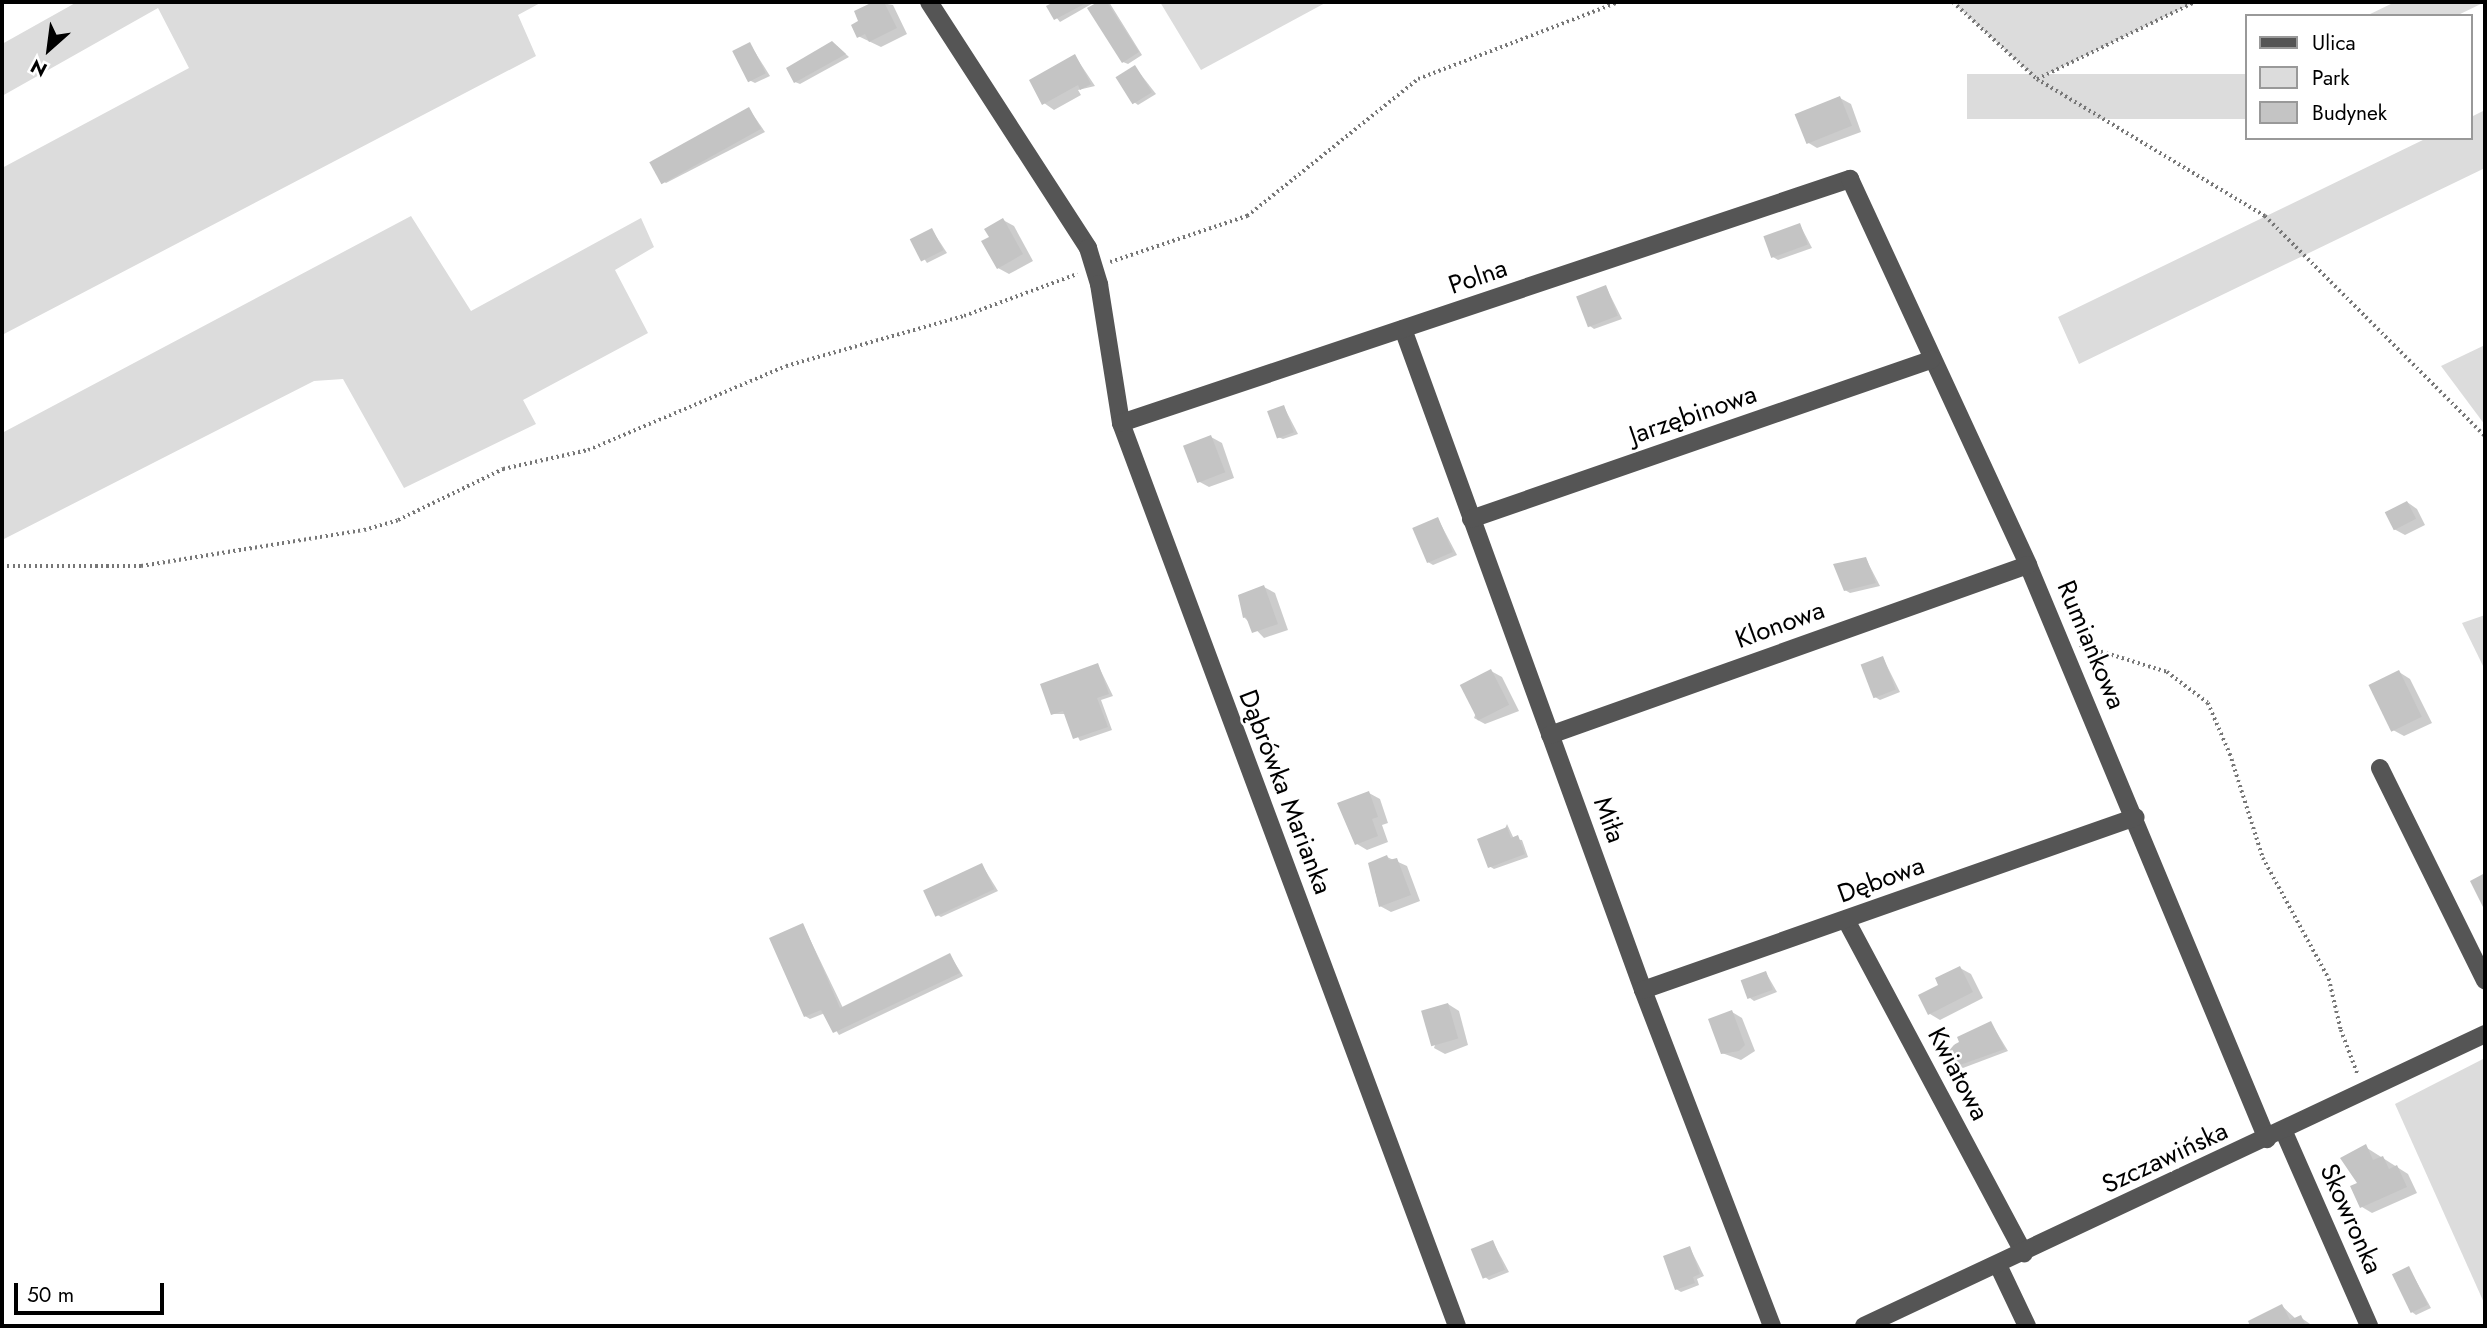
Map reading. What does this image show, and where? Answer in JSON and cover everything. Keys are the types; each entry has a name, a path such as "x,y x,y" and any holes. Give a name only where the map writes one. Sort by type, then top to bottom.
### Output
{"street":[{"name":"Dąbrówka Marianka","path":"929,2 1078,228 1095,267 1121,423 1457,1326"},
{"name":"Polna","path":"1121,423 1850,179"},
{"name":"Rumiankowa","path":"1850,179 1931,360 2028,565 2136,817 2267,1139"},
{"name":"Miła","path":"1403,329 1643,990 1772,1326"},
{"name":"Jarzębinowa","path":"1471,519 1931,360"},
{"name":"Klonowa","path":"1550,735 2028,565"},
{"path":"2380,768 2485,980"},
{"name":"Dębowa","path":"1643,990 2136,817"},
{"name":"Kwiatowa","path":"1846,920 2024,1252"},
{"name":"Szczawińska","path":"1864,1326 2284,1132 2485,1034"},
{"name":"Skowronka","path":"2284,1132 2369,1326"},
{"path":"1998,1265 2027,1326"}],"path":[{"path":"2,566 141,566 364,530 398,520 503,469 589,450 786,366 964,316 1095,267 1247,216 1418,79 1619,2"},
{"path":"1953,2 2037,79 2265,216 2485,436"},
{"path":"2037,79 2194,2"},
{"path":"2060,641 2167,672 2208,703 2230,754 2263,858 2329,979 2341,1030 2367,1092"}],"green space":[{"path":"77,2 542,2 518,15 536,56 2,335 2,168 189,68 158,8 2,96 2,44"},
{"path":"1160,2 1327,2 1201,70"},
{"path":"1963,2 2195,2 2037,79 1956,5"},
{"path":"2395,2 2485,2 2460,14 2370,14"},
{"path":"1967,74 2246,74 2246,119 1967,119"},
{"path":"2485,110 2485,168 2079,364 2058,317 2423,140 2473,140 2473,116"},
{"path":"411,216 471,311 641,218 654,247 615,270 648,333 523,400 536,424 404,488 343,379 314,381 2,540 2,433"},
{"path":"2485,345 2485,425 2441,366"},
{"path":"2485,615 2485,670 2462,623"},
{"path":"2485,1058 2485,1305 2395,1104"}],"building":[{"path":"873,2 884,2 897,28 869,42 865,34 857,38 851,25 858,21 854,11"},
{"path":"1054,2 1088,2 1054,20 1046,6"},
{"path":"1098,2 1107,2 1139,52 1122,63 1087,8"},
{"path":"832,41 846,54 794,83 786,68"},
{"path":"750,42 766,73 748,82 732,51"},
{"path":"1075,54 1091,84 1080,90 1078,85 1042,105 1029,80"},
{"path":"1135,65 1152,92 1132,104 1115,77"},
{"path":"1840,96 1852,126 1807,144 1795,114"},
{"path":"749,107 761,129 661,184 649,162"},
{"path":"1003,218 1023,254 997,269 981,241 989,237 984,229"},
{"path":"1800,223 1808,245 1771,258 1763,236"},
{"path":"932,228 943,250 921,262 910,239"},
{"path":"1606,285 1618,316 1588,327 1576,296"},
{"path":"1284,405 1294,432 1277,438 1267,411"},
{"path":"1211,435 1225,472 1197,483 1183,446"},
{"path":"2407,501 2416,519 2394,530 2385,512"},
{"path":"1438,517 1453,552 1427,563 1412,528"},
{"path":"1866,557 1876,583 1844,591 1833,564"},
{"path":"1264,585 1278,624 1252,633 1246,617 1243,618 1238,595"},
{"path":"1883,656 1896,690 1873,698 1861,665"},
{"path":"1098,663 1109,694 1097,698 1108,727 1073,739 1063,711 1051,715 1040,684"},
{"path":"1491,669 1509,705 1478,721 1460,685"},
{"path":"2399,670 2422,717 2391,732 2368,685"},
{"path":"1369,791 1378,817 1372,819 1378,836 1355,845 1337,803"},
{"path":"1507,827 1511,838 1518,835 1525,854 1488,868 1477,839"},
{"path":"1387,855 1389,860 1397,858 1411,895 1379,907 1368,863"},
{"path":"982,863 994,889 935,917 923,890"},
{"path":"2485,873 2485,911 2470,881"},
{"path":"803,923 840,1008 950,953 960,973 833,1033 821,1010 804,1017 769,938"},
{"path":"1960,966 1973,992 1928,1015 1918,995 1938,985 1935,978"},
{"path":"1766,971 1773,990 1747,999 1741,980"},
{"path":"1448,1003 1458,1039 1431,1046 1421,1011"},
{"path":"1732,1010 1745,1045 1739,1051 1721,1054 1708,1019"},
{"path":"1991,1021 2005,1049 1957,1066 1948,1048 1959,1042 1957,1037"},
{"path":"2366,1144 2373,1160 2383,1156 2389,1169 2397,1165 2407,1187 2360,1208 2350,1186 2357,1183 2340,1158"},
{"path":"1493,1240 1505,1270 1483,1279 1471,1249"},
{"path":"1690,1246 1700,1274 1693,1277 1695,1283 1675,1290 1663,1256"},
{"path":"2409,1266 2428,1305 2411,1313 2392,1274"},
{"path":"2282,1304 2290,1320 2301,1315 2306,1326 2250,1326 2248,1321"}]}
